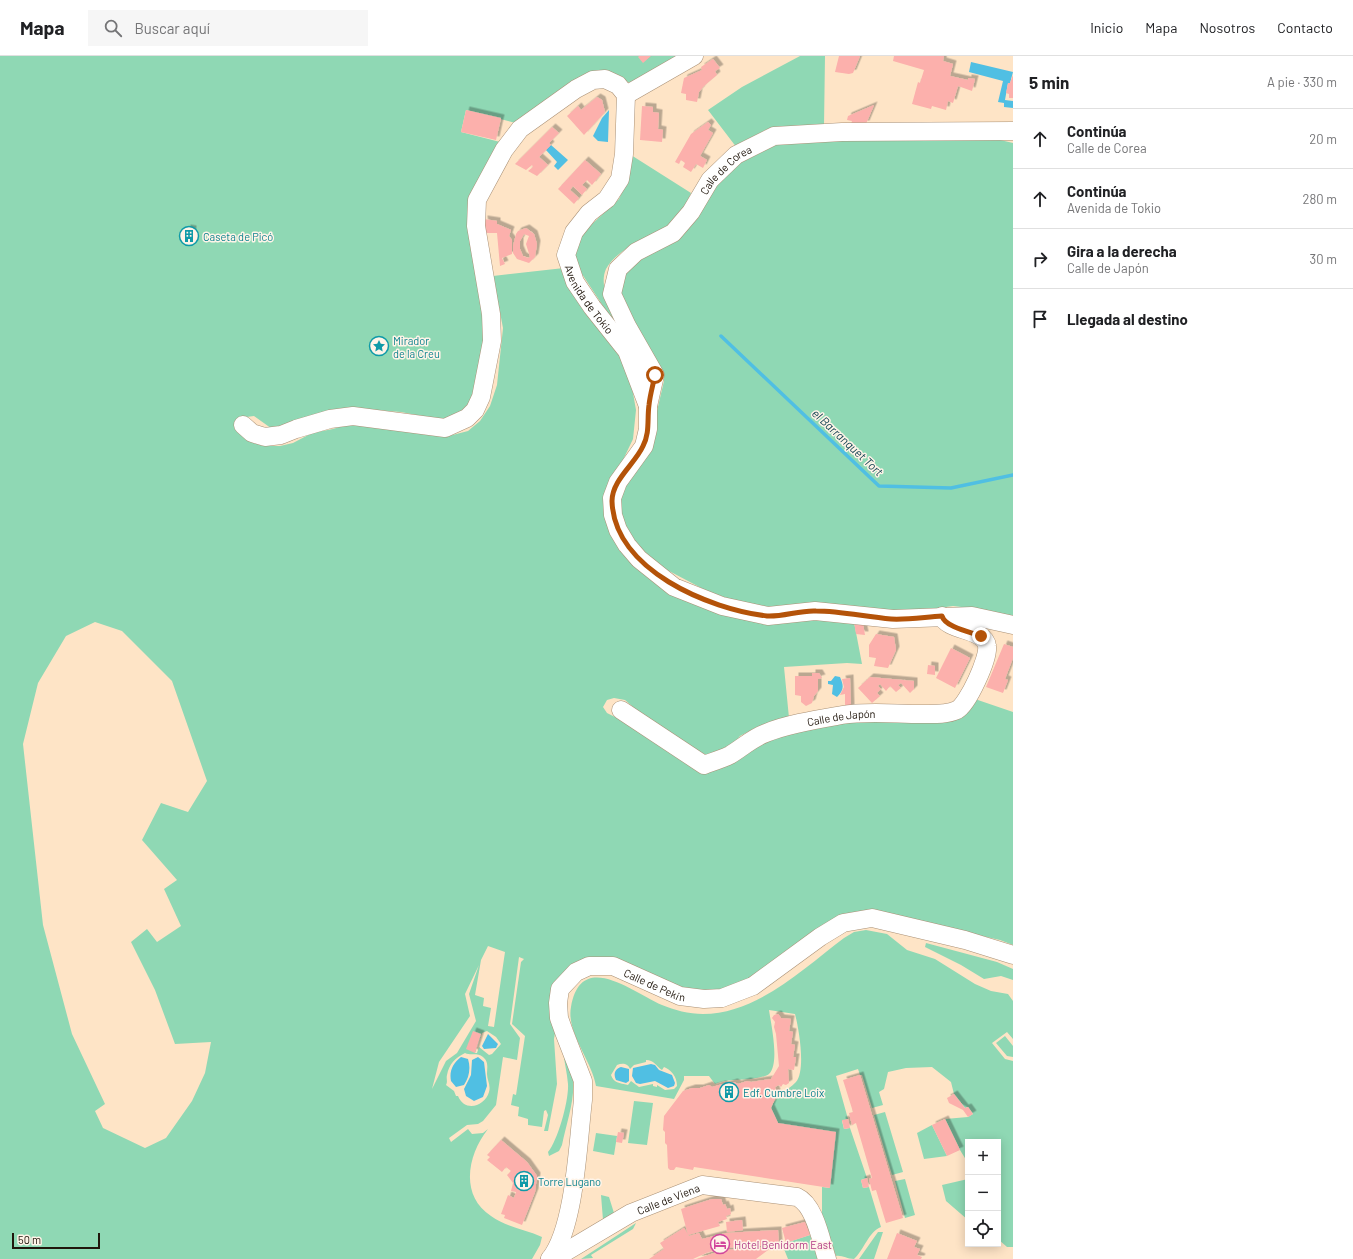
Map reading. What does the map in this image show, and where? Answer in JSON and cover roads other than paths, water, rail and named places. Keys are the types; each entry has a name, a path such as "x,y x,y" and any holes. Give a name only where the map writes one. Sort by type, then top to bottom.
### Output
{"street":[{"path":"243,425 252,433 265,437 281,435 330,419 353,416 445,428 467,418 475,410 481,397 487,375 492,341 491,314 476,226 477,200 485,182 504,150 520,129 576,89 593,80 605,80 618,85 626,95 694,56"},
{"name":"Avenida de Tokio","path":"626,95 624,154 620,179 607,199 589,213 574,232 566,255 575,282 592,307 627,351 648,406 648,429 644,446 618,482 612,498 613,515 618,530 627,545 639,559 674,587 722,606 768,616 815,611 893,619 972,616 1013,625"},
{"name":"Calle de Corea","path":"648,406 655,375 627,326 612,294 618,269 636,252 674,233 692,212 710,180 736,155 774,136 842,132 1013,131"},
{"name":"Calle de Japón","path":"621,710 704,765 730,755 741,746 766,733 807,722 844,715 933,714 958,709 964,703 985,662 988,651 987,643 981,636 949,624 943,620 942,616"},
{"name":"Calle de Pekin","path":"550,1259 561,1240 568,1218 583,1100 584,1080 559,1018 558,1003 560,989 576,972 589,966 613,966 680,996 704,999 722,998 753,986 820,937 843,923 872,918 965,940 1013,955"},
{"name":"Calle de Viena","path":"550,1259 568,1251 631,1213 688,1189 702,1185 797,1196 807,1204 812,1214 827,1259"}],"water":[{"path":"971,62 1013,72 1010,83 1008,83 1005,100 1013,101 1013,108 1004,107 1004,103 998,102 1003,81 969,72"},
{"path":"609,110 608,142 598,141 593,136 602,118"},
{"path":"551,145 568,160 558,170 554,166 557,162 546,150"},
{"path":"835,676 840,677 843,685 841,692 837,697 832,694 833,685 828,684 828,681 831,681"},
{"path":"488,1034 498,1044 496,1048 484,1049 482,1046"},
{"path":"461,1057 468,1059 469,1073 464,1085 456,1087 451,1081 451,1071"},
{"path":"478,1057 484,1062 487,1086 483,1097 474,1101 466,1096 464,1089 471,1075 472,1060"},
{"path":"651,1064 655,1065 659,1070 672,1075 675,1083 674,1086 668,1088 655,1081 640,1084 636,1083 632,1076 633,1068"},
{"path":"621,1067 629,1069 629,1081 626,1083 616,1080 615,1078 616,1070"}],"waterway":[{"name":"el Barranquet Tort","path":"721,336 879,486 951,488 1013,475"}],"place":[{"name":"Caseta de Picó","path":"189,236"},
{"name":"Mirador de la Creu","path":"379,346"},
{"name":"Edf. Cumbre Loix","path":"729,1092"},
{"name":"Torre Lugano","path":"524,1181"},
{"name":"Hotel Benidorm East","path":"720,1244"}]}
